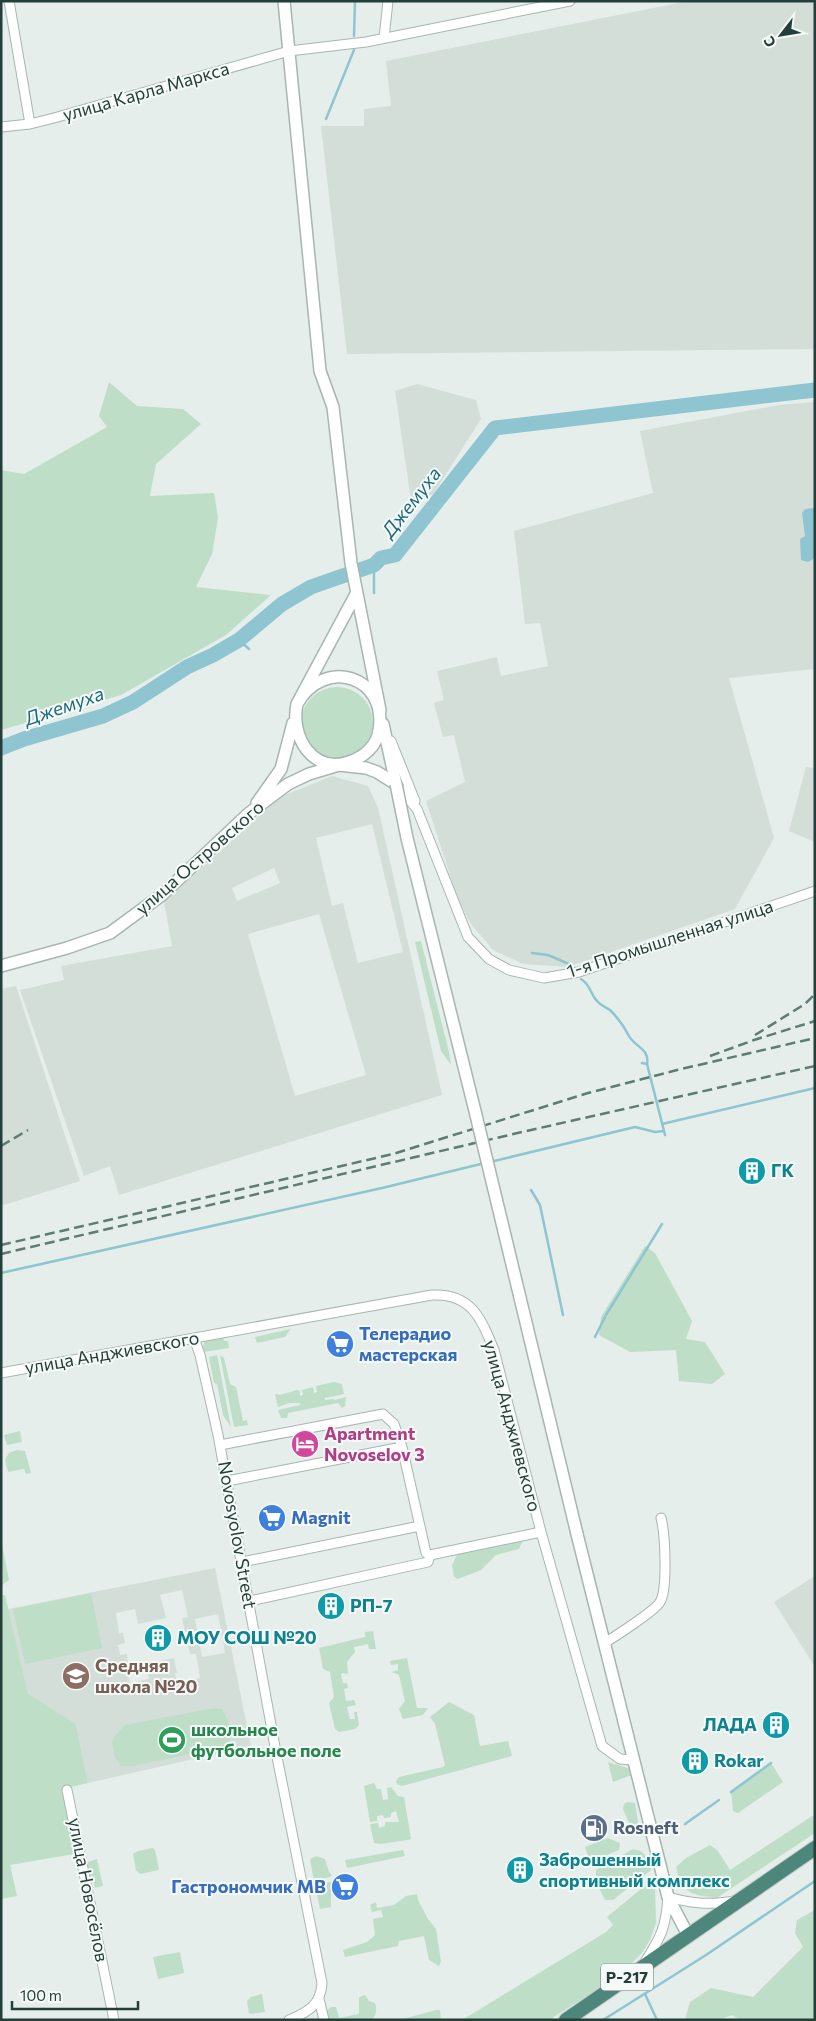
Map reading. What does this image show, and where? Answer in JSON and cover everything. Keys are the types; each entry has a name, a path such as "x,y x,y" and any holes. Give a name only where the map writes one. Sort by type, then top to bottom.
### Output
{"highway":[{"name":"Р-217","path":"566,2020 815,1848"},
{"name":"Р-217","path":"580,2020 686,1944 688,1935"}],"street":[{"path":"9,1 30,124"},
{"path":"284,1 320,371 333,407 355,592 407,838 478,1121 632,1760 668,1897 688,1935"},
{"path":"384,38 388,1"},
{"name":"улица Карла Маркса","path":"1,127 30,124 289,51 366,42 563,2"},
{"path":"248,814 281,768 296,708 355,592"},
{"path":"381,713 379,736 370,750 356,760 339,765 315,757 302,745 296,729 296,708 306,690 313,684 320,680 337,676 346,677 361,683 374,695 418,808"},
{"name":"улица Островского","path":"1,966 67,948 110,932 163,894 248,814 288,784 308,774 339,765 366,768 378,772 396,784"},
{"name":"1-я Промышленная улица","path":"396,784 418,808 468,937 488,959 509,970 544,978 579,972 815,891"},
{"name":"улица Анджиевского","path":"1,1373 432,1295 446,1294 458,1298 466,1303 476,1314 486,1329 494,1350 541,1532 602,1746 620,1758 632,1760"},
{"name":"Novosyolov Street","path":"194,1338 200,1355 220,1445 250,1601 252,1624 276,1752 322,1983 319,1999 324,2020"},
{"path":"220,1445 383,1414 394,1424 402,1447 426,1553 430,1556"},
{"path":"227,1481 402,1447"},
{"path":"604,1643 660,1603 664,1589 665,1531 661,1518"},
{"path":"242,1562 420,1526"},
{"path":"430,1556 541,1532"},
{"path":"250,1601 428,1562 430,1556"},
{"name":"улица Новосёлов","path":"67,1790 114,2020"},
{"path":"668,1897 687,1902 711,1904 738,1901"},
{"path":"644,1965 661,1938 667,1917 668,1897"},
{"path":"289,2020 311,2008 319,1999"}],"shaded area":[{"path":"689,1 815,1 815,349 347,354 321,126 364,126 364,109 391,106 386,61"},
{"path":"417,384 476,400 481,419 434,493 412,507 395,391"},
{"path":"815,402 815,669 729,678 774,838 735,909 568,967 523,964 493,950 471,924 458,900 426,801 465,782 454,735 443,737 434,703 444,700 437,671 497,657 501,676 548,666 540,623 525,624 514,531 653,493 640,431 779,405"},
{"path":"806,767 815,768 815,842 789,831"},
{"path":"332,776 368,786 378,808 442,1095 119,1195 110,1166 84,1176 20,990 64,980 61,966 172,946 164,902 280,797","holes":["372,824 403,952 358,963 343,903 332,906 316,838","274,868 280,883 237,901 232,888","319,914 366,1075 295,1096 248,934"]},
{"path":"16,986 80,1181 1,1206 1,989"},
{"name":"Средняя школа №20","path":"215,1568 251,1746 88,1783 76,1724 28,1695 8,1609","holes":["182,1590 188,1617 182,1618 185,1632 191,1631 193,1640 187,1642 190,1654 196,1654 200,1678 177,1683 174,1658 146,1664 149,1679 130,1683 125,1664 128,1663 127,1654 120,1655 118,1645 125,1643 123,1633 119,1633 116,1613 135,1609 138,1624 166,1618 160,1595","218,1614 225,1653 202,1657 195,1619"]},
{"path":"815,1576 815,1667 774,1602"}],"green space":[{"path":"109,382 137,406 183,409 201,424 156,464 150,496 214,493 218,518 212,554 196,587 271,595 226,635 121,695 1,730 1,470 24,474 107,427 99,416"},
{"path":"337,687 357,693 367,703 373,723 367,743 357,753 337,759 317,753 307,743 301,723 307,703 317,693"},
{"path":"421,941 451,1065 441,1051 415,942"},
{"path":"645,1246 655,1253 692,1321 686,1339 705,1342 725,1374 712,1384 679,1381 676,1350 630,1352 599,1335 601,1317"},
{"path":"291,1329 285,1337 257,1343 255,1337"},
{"path":"223,1337 224,1341 228,1341 229,1348 204,1352 203,1346 205,1341"},
{"path":"217,1355 231,1427 223,1415 217,1384 214,1383 209,1357"},
{"path":"220,1355 224,1358 230,1384 236,1387 243,1421 247,1420 248,1425 234,1427"},
{"path":"334,1382 342,1384 344,1394 325,1398 325,1400 346,1397 345,1406 342,1408 338,1403 288,1413 287,1418 281,1418 278,1410 300,1405 300,1403 289,1403 278,1407 275,1394 280,1395 297,1390 300,1391 300,1396 303,1395 302,1390 313,1387 314,1393 317,1392 316,1386"},
{"path":"20,1431 22,1442 7,1445 4,1435"},
{"path":"17,1450 25,1451 31,1473 26,1474 24,1469 8,1472 5,1460 9,1453"},
{"path":"1,1539 9,1580 1,1586"},
{"path":"523,1540 519,1549 496,1555 481,1570 458,1579 454,1577 452,1565 458,1553"},
{"path":"91,1593 102,1648 25,1664 13,1609"},
{"path":"1,1595 5,1595 28,1694 76,1724 88,1783 62,1789 74,1854 10,1865 17,1896 1,1899"},
{"path":"373,1631 376,1649 369,1649 368,1644 354,1647 355,1652 347,1662 348,1674 342,1673 341,1675 343,1683 347,1683 348,1688 344,1689 346,1701 354,1700 356,1705 347,1707 350,1719 355,1719 354,1712 357,1712 359,1725 355,1729 339,1732 335,1729 329,1703 334,1697 330,1672 323,1669 319,1648 365,1637 365,1632"},
{"path":"407,1658 417,1708 428,1708 423,1715 403,1719 399,1709 405,1701 399,1675 392,1672 398,1670 398,1664 391,1665 390,1661"},
{"path":"449,1702 474,1715 480,1746 508,1741 512,1756 402,1786 397,1784 396,1781 399,1777 445,1765 435,1724 430,1717"},
{"name":"школьное футбольное поле","path":"214,1708 222,1709 228,1722 231,1735 229,1745 132,1766 121,1766 115,1757 112,1743 115,1736 125,1725"},
{"path":"608,1762 631,1769 632,1775 613,1782"},
{"path":"771,1763 783,1782 738,1813 733,1811 731,1792"},
{"path":"374,1783 377,1789 381,1789 383,1800 388,1799 387,1788 391,1787 398,1796 404,1797 411,1839 381,1844 374,1843 370,1824 378,1823 379,1828 385,1826 385,1822 399,1822 396,1811 391,1813 391,1817 377,1816 377,1821 370,1822 364,1786"},
{"path":"627,1802 635,1803 639,1828 637,1832 633,1832 623,1809 624,1804"},
{"path":"812,1816 815,1817 815,1833 718,1897 695,1894 690,1892 681,1883 676,1867 686,1858 710,1845 718,1851 730,1870"},
{"path":"608,1838 620,1843 619,1850 590,1862 585,1847"},
{"path":"153,1848 159,1870 140,1874 136,1870 133,1854"},
{"path":"633,1849 641,1851 651,1861 651,1870 613,1900 605,1900 596,1882 596,1870"},
{"path":"403,1850 405,1856 347,1868 345,1860"},
{"path":"316,1856 325,1859 329,1872 332,1875 330,1877 314,1881 310,1859"},
{"path":"97,1859 103,1886 95,1888 92,1876 87,1876 85,1863"},
{"path":"331,1882 331,1907 320,1909 315,1885"},
{"path":"647,1884 655,1887 656,1923 650,1940 642,1953 625,1970 549,2020 462,2020 606,1932 613,1925 607,1917"},
{"path":"417,1894 418,1900 428,1919 436,1929 441,1961 439,1966 429,1960 424,1936 399,1941 398,1946 345,1957 343,1950 367,1942 375,1935 373,1919 383,1917 381,1910 372,1912 370,1905 376,1902 377,1908 394,1905 406,1896"},
{"path":"815,1910 815,2020 740,2020 732,2015 718,2020 685,2020 690,2002 711,1988 753,1997 803,1947 795,1933 797,1920"},
{"path":"180,1952 184,1973 158,1979 153,1957"},
{"path":"262,1994 265,2012 249,2013 247,2001 251,1997"},
{"path":"365,1995 376,2006 375,2014 371,2020 326,2020 325,2012 331,2007 336,2007 339,2018 359,2014 359,1997"},
{"path":"440,2010 441,2020 399,2020"}],"water":[{"path":"815,508 815,558 808,562 801,560 800,539 805,536 802,513 805,509"}],"waterway":[{"path":"354,36 355,1"},
{"path":"326,119 354,50"},
{"name":"Джемуха","path":"1,748 24,739 103,716 133,702 187,667 239,640 282,604 311,587 374,565 381,558 395,555 495,428 815,390"},
{"path":"374,565 374,593"},
{"path":"239,640 249,649"},
{"path":"532,953 548,955 569,964"},
{"path":"581,979 587,984 597,1001 613,1013 632,1040 644,1051 647,1064"},
{"path":"642,1063 647,1064 665,1135"},
{"path":"662,1124 815,1088"},
{"path":"490,1162 635,1127 655,1132 664,1131"},
{"path":"1,1273 382,1188 485,1163"},
{"path":"531,1190 540,1205 563,1315"},
{"path":"595,1337 606,1315 662,1224"},
{"path":"731,1792 771,1763"},
{"path":"685,1824 719,1800"},
{"path":"603,2020 706,1955 815,1881"},
{"path":"645,1994 657,2020"}],"railway":[{"path":"755,1035 805,1004 815,994"},
{"path":"710,1056 815,1021"},
{"path":"1,1245 393,1154 588,1093 815,1038"},
{"path":"1,1254 522,1132 815,1066"},
{"path":"1,1146 28,1130"}],"place":[{"name":"ГК","path":"752,1171"},
{"name":"Телерадио мастерская","path":"340,1344"},
{"name":"Apartment Novoselov 3","path":"305,1444"},
{"name":"Magnit","path":"272,1518"},
{"name":"РП-7","path":"331,1606"},
{"name":"МОУ СОШ №20","path":"158,1638"},
{"name":"Средняя школа №20","path":"76,1676"},
{"name":"ЛАДА","path":"776,1725"},
{"name":"школьное футбольное поле","path":"172,1740"},
{"name":"Rokar","path":"695,1761"},
{"name":"Rosneft","path":"594,1828"},
{"name":"Заброшенный спортивный комплекс","path":"520,1870"},
{"name":"Гастрономчик МВ","path":"345,1887"}]}
